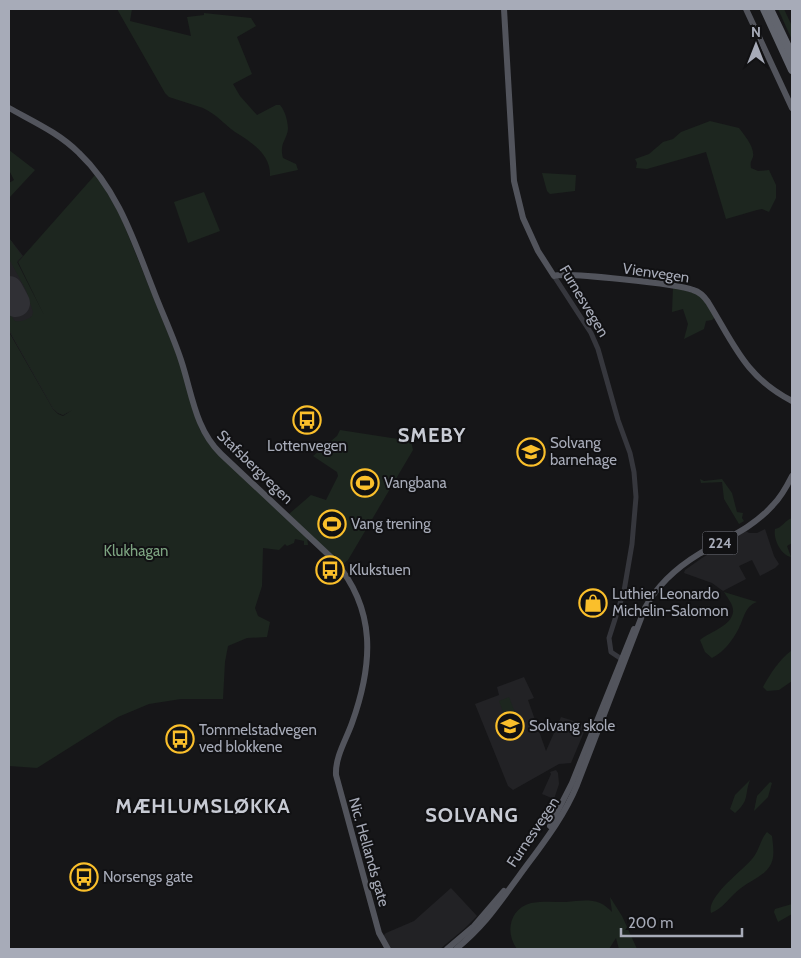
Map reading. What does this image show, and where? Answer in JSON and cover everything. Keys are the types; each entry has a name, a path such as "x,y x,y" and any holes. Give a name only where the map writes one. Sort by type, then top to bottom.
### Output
{"highway":[{"path":"764,9 792,70"},
{"path":"770,9 792,56"}],"main road":[{"name":"Furnesvegen","path":"504,9 512,167 515,186 523,218 538,250 554,276"},
{"path":"746,9 792,108"},
{"name":"Stafsbergvegen","path":"9,108 62,138 102,178 120,209 143,263 181,359 205,434 221,454 328,555 343,571 356,592 366,627 368,644 367,665 358,706 338,758"},
{"name":"Vienvegen","path":"554,276 566,274 684,287 698,292 708,302 749,369 768,388 792,401"},
{"name":"224","path":"623,660 645,608 660,585 681,566 746,527 766,512 775,504 792,476"},
{"name":"Furnesvegen","path":"447,949 474,926 494,903 549,829 572,783 623,660"},
{"name":"Furnesvegen","path":"456,949 476,932 496,909 564,812 577,785 623,660"},
{"name":"Nic. Hellands gate","path":"338,758 337,783 379,932 388,949"}],"street":[{"name":"Furnesvegen","path":"554,276 591,334 598,350 618,420 630,453 634,472 635,510 627,579 609,638 611,652 623,660"}],"shaded area":[{"path":"9,238 23,256 17,262 66,361 74,387 84,404 63,415 53,409 9,331"},
{"path":"765,529 774,556 779,564 775,568 760,576 752,560 739,566 746,579 723,591 712,583 684,573 685,570 702,558 746,531 757,533"},
{"name":"Solvang skole","path":"524,677 534,698 528,700 546,751 561,717 587,725 571,763 559,764 513,790 508,786 475,704 499,695 497,687"},
{"path":"556,770 559,784 554,799 542,794 551,774 550,772"},
{"path":"451,888 477,916 440,949 392,949 383,936 414,921"}],"green space":[{"path":"117,9 132,9 130,21 191,36 187,17 204,15 204,13 251,18 256,26 237,37 252,74 233,84 240,96 257,115 276,105 282,107 288,129 283,145 283,158 296,164 298,170 270,176 264,155 216,116 208,110 169,97"},
{"path":"778,9 784,9 792,26 792,40"},
{"path":"710,121 739,128 749,141 752,149 751,168 758,171 769,170 776,185 776,198 769,212 762,209 726,219 706,152 647,169 636,168 637,163 635,159 649,154 663,142 673,139 681,132"},
{"path":"9,150 35,170 9,198 9,183 14,180 9,170"},
{"path":"542,173 576,175 575,191 550,194 547,191"},
{"name":"Klukhagan","path":"97,175 120,215 178,358 200,430 210,445 307,537 308,545 304,545 304,541 295,539 294,543 287,546 285,544 279,550 263,548 262,586 255,608 258,616 270,622 267,637 247,638 228,646 223,699 181,699 149,704 118,717 37,768 9,766 9,332 53,409 63,416 72,410 63,415 53,408 9,330 9,313 15,321 19,321 32,316 33,312 26,290 9,259 9,238 22,256 17,262 44,315 18,262"},
{"path":"204,192 220,231 188,243 174,202"},
{"path":"673,287 700,295 715,317 712,320 706,321 704,329 684,339 688,324 683,309 672,312"},
{"path":"340,430 411,441 413,450 348,560 342,565 289,514 311,495 326,500 338,476 337,472 313,456 337,436"},
{"path":"700,479 704,481 722,479 732,493 737,512 743,513 742,518 744,521 739,524 724,499 722,482 701,483"},
{"path":"792,518 792,543 787,546 791,557 781,550 777,542 775,529"},
{"path":"724,592 757,602 747,609 739,628 728,645 712,658 705,652 700,640 721,628 733,615 731,602"},
{"path":"791,651 792,681 779,690 767,691 763,687 769,677"},
{"path":"509,697 516,715 506,720 499,701"},
{"path":"750,780 745,801 735,813 730,809 735,795"},
{"path":"770,782 772,783 768,797 754,811 757,796"},
{"path":"767,832 772,836 773,850 773,858 768,868 762,875 737,891 719,909 711,913 714,899 726,884 752,859"},
{"path":"610,897 622,916 637,949 619,949 616,938 609,949 517,949 513,943 510,929 511,922 518,910 524,906 540,902 588,901 602,904 612,912"},
{"path":"792,904 792,914 778,922 774,912 775,909"}],"runway":[{"path":"9,290 16,303"}],"place":[{"name":"Lottenvegen","path":"307,420"},
{"name":"Solvang barnehage","path":"531,452"},
{"name":"Vangbana","path":"365,483"},
{"name":"Vang trening","path":"332,524"},
{"name":"Klukstuen","path":"330,570"},
{"name":"Luthier Leonardo Michelin-Salomon","path":"593,603"},
{"name":"Solvang skole","path":"510,726"},
{"name":"Tommelstadvegen ved blokkene","path":"180,739"},
{"name":"Norsengs gate","path":"84,877"}],"district":[{"name":"SMEBY","path":"432,435"},
{"name":"MÆHLUMSLØKKA","path":"203,806"},
{"name":"SOLVANG","path":"472,815"}]}
